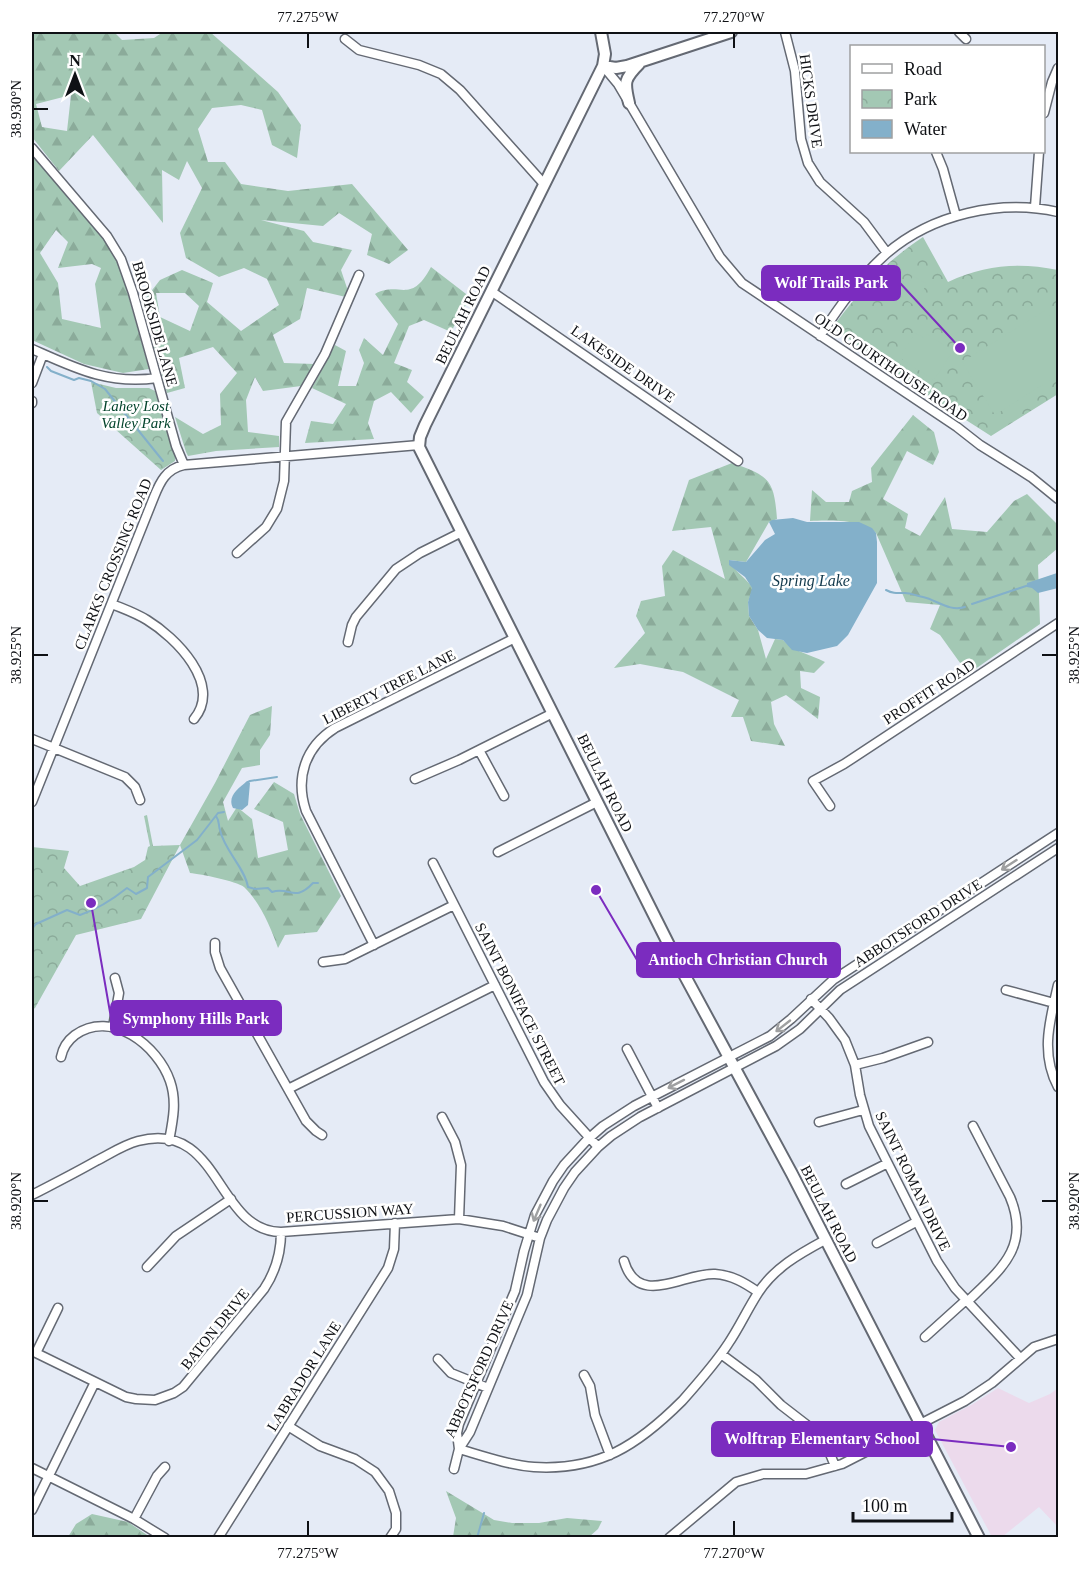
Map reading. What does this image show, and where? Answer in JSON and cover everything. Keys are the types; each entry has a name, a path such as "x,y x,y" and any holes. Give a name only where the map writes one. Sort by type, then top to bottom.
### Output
{"main road":[{"name":"BEULAH ROAD","path":"601,32 605,54 603,66 425,425 419,445 679,965 792,1174 979,1538"},
{"path":"603,66 616,68 642,62 731,32"},
{"path":"629,103 625,86 626,79 642,62"}],"street":[{"name":"HICKS DRIVE","path":"784,32 795,71 801,139 808,163 820,182 864,222 887,253"},
{"path":"959,32 966,39"},
{"path":"345,39 359,50 419,65 441,74 460,90 544,184"},
{"name":"OLD COURTHOUSE ROAD","path":"603,66 615,80 664,165 732,273 748,288 957,427 980,446 1031,477 1059,499"},
{"path":"1045,109 1052,82 1059,68"},
{"name":"BROOKSIDE LANE","path":"32,148 118,251 128,274 176,446 184,465"},
{"path":"936,153 944,169 956,216"},
{"path":"1035,207 1039,153"},
{"path":"820,336 863,277 887,253 914,234 956,216 981,210 1035,207 1059,212"},
{"path":"237,553 266,527 277,509 284,481 286,422 325,354 359,275"},
{"name":"LAKESIDE DRIVE","path":"491,291 738,461"},
{"path":"32,349 106,378 129,381 157,378"},
{"path":"32,383 43,354"},
{"path":"184,465 419,445"},
{"name":"CLARKS CROSSING ROAD","path":"32,802 52,747 159,486 170,471 184,465"},
{"path":"348,642 353,622 390,575 412,558 462,532"},
{"path":"112,604 135,613 159,628 192,662 204,693 202,706 194,719"},
{"name":"PROFFIT ROAD","path":"830,806 813,781 844,764 1059,623"},
{"name":"LIBERTY TREE LANE","path":"374,945 306,811 301,791 306,760 317,743 335,728 515,638"},
{"path":"415,779 554,713"},
{"path":"32,739 125,777 135,787 140,800"},
{"path":"479,750 504,796"},
{"path":"498,852 597,802"},
{"name":"ABBOTSFORD DRIVE","path":"459,1449 457,1433 459,1424 515,1291 529,1233 539,1206 564,1165 589,1138 618,1115 779,1029 833,980 1059,833"},
{"path":"1048,840 1057,851"},
{"name":"ABBOTSFORD DRIVE","path":"459,1449 470,1432 527,1295 540,1238 551,1212 564,1188 598,1147 625,1126 787,1039 840,990 1057,851"},
{"name":"SAINT BONIFACE STREET","path":"433,863 549,1092 598,1147"},
{"path":"323,962 339,962 454,905"},
{"path":"215,943 220,968 306,1121 322,1135"},
{"path":"113,1027 119,993 115,978"},
{"path":"288,1089 495,985"},
{"path":"1059,985 1047,1046 1051,1069 1059,1087"},
{"path":"1006,990 1054,1003"},
{"name":"SAINT ROMAN DRIVE","path":"811,999 838,1028 845,1040 855,1065 863,1110 876,1145 946,1276 966,1301 1020,1358"},
{"path":"61,1057 66,1043 80,1032 97,1026 113,1027 145,1044 166,1071 173,1093 174,1106 169,1141"},
{"path":"855,1065 893,1055 928,1042"},
{"path":"627,1049 658,1108"},
{"path":"819,1122 863,1110"},
{"path":"442,1117 455,1142 461,1165 459,1220"},
{"path":"925,1337 999,1271 1010,1257 1016,1240 1014,1207 973,1125"},
{"name":"PERCUSSION WAY","path":"32,1195 129,1144 149,1139 169,1141 186,1147 202,1158 242,1215 264,1230 281,1232 459,1220 486,1222 540,1238"},
{"path":"846,1184 886,1164"},
{"path":"147,1266 176,1236 231,1199"},
{"path":"877,1243 916,1222"},
{"name":"LABRADOR LANE","path":"218,1538 388,1268 394,1249 395,1223"},
{"name":"BATON DRIVE","path":"34,1352 126,1397 145,1400 164,1397 183,1387 198,1371 268,1284 279,1258 281,1232"},
{"path":"454,1469 459,1449 532,1467 565,1467 610,1455 634,1443 659,1424 689,1393 721,1354 758,1292 785,1264 825,1240"},
{"path":"624,1261 634,1279 647,1285 665,1285 693,1276 714,1274 734,1278 758,1292"},
{"path":"34,1352 58,1308"},
{"path":"669,1538 736,1482 754,1475 806,1474 835,1467 965,1401 984,1389 1034,1347 1059,1339"},
{"path":"721,1354 756,1380 781,1405 816,1432 828,1449 835,1467"},
{"path":"438,1359 446,1369 488,1388"},
{"path":"584,1375 590,1386 595,1415 610,1455"},
{"path":"32,1510 95,1382"},
{"path":"288,1426 320,1446 355,1459 375,1473 389,1491 396,1513 396,1529 390,1538"},
{"path":"134,1519 157,1476 165,1467"},
{"path":"32,1468 134,1519 165,1538"}],"shaded area":[{"path":"998,1388 1029,1403 1058,1388 1058,1527 1039,1507 1002,1537 992,1537 935,1430 939,1422"}],"green space":[{"path":"32,32 114,32 122,40 154,38 163,32 210,32 278,92 301,125 297,158 272,145 262,110 241,105 212,108 198,129 208,162 225,162 241,184 288,191 352,184 408,250 389,264 367,255 372,234 339,213 323,226 261,220 304,231 313,242 352,250 341,270 348,291 346,297 307,288 300,319 273,335 284,363 315,364 301,386 263,391 255,377 246,400 248,432 279,436 279,447 216,451 188,456 175,417 203,434 221,425 220,394 237,373 213,347 179,358 185,388 167,393 142,303 160,280 182,270 213,283 207,302 241,331 279,305 267,279 244,268 219,277 186,258 180,233 202,188 187,161 179,180 162,170 163,223 93,135 59,171 32,137","holes":["71,95 67,131 42,127 36,104","156,293 185,293 199,306 190,331 160,317"]},
{"path":"32,155 101,235 120,266 149,369 123,373 84,364 32,340","holes":["56,230 68,242 58,268 92,264 101,268 95,284 101,328 62,319 58,283 40,253"]},
{"path":"923,237 948,282 975,272 1002,267 1029,266 1058,270 1058,394 991,436 933,399 835,329 835,324 875,276"},
{"path":"431,267 470,297 451,332 424,320 409,326 394,363 412,370 407,382 424,397 411,413 391,392 374,401 368,423 374,439 305,443 311,421 333,424 346,404 312,388 335,345 346,351 338,386 356,386 364,363 359,350 364,338 383,355 398,324 375,294 391,289 411,289 424,279"},
{"path":"913,276 927,284 914,305 900,296"},
{"path":"1046,310 1058,330 1058,375 995,415 962,362"},
{"path":"915,333 924,338 927,334 953,351 934,380 900,358"},
{"name":"Lahey Lost Valley Park","path":"91,382 116,388 149,388 155,391 175,454 175,461 161,470 97,413"},
{"path":"913,415 934,432 939,452 933,465 907,451 883,499 908,514 905,528 920,536 945,497 952,529 987,532 1014,501 1027,494 1058,525 1058,548 1038,565 1040,624 968,674 940,635 930,629 940,605 906,602 876,533 870,528 854,523 810,521 812,490 826,502 849,502 852,491 872,482 871,468"},
{"path":"732,463 762,476 768,481 774,496 777,519 769,522 746,562 729,560 753,588 748,602 749,616 758,630 766,659 775,639 783,640 797,650 825,662 814,673 800,671 801,688 820,697 818,719 786,695 771,702 774,724 785,746 751,741 743,717 731,717 739,700 683,672 640,664 614,668 645,633 636,616 641,601 665,596 662,566 673,550 725,579 711,527 672,531 689,480"},
{"path":"272,706 270,735 260,750 260,765 242,768 223,802 228,821 237,807 252,819 258,858 288,850 283,822 254,809 274,782 294,794 300,814 341,896 317,932 285,935 278,948 260,908 250,893 244,887 226,880 190,873 180,845 250,715"},
{"path":"147,815 153,846 180,845 141,919 76,935 32,1010 32,847 69,851 64,868 80,886 134,867 145,860 150,846 144,816"},
{"path":"446,1491 494,1520 512,1523 539,1523 567,1518 602,1521 598,1529 589,1537 453,1537 456,1518"},
{"path":"92,1514 128,1522 150,1537 68,1537 76,1524"}],"water":[{"name":"Spring Lake","path":"793,518 807,522 859,522 872,528 876,533 877,542 877,583 848,635 837,646 807,653 792,650 783,640 767,638 758,630 749,616 748,602 752,588 745,577 729,565 729,560 746,562 765,540 775,534 769,522"},
{"path":"1057,573 1058,588 1038,593 1027,587 1027,583"},
{"path":"247,781 250,783 248,805 242,810 233,808 232,796"}],"waterway":[{"path":"47,367 51,371 74,380 79,378 91,381 105,389 163,461"},
{"path":"972,604 1029,585"},
{"path":"886,590 928,598 954,608 965,607"},
{"path":"248,782 277,777"},
{"path":"32,929 36,924 67,910 80,915 93,910 127,888 136,894 147,888 148,877 197,840 218,813 224,812"},
{"path":"216,816 222,837 243,873 248,887 268,888 272,892 296,893 307,889 313,883 318,883"},
{"path":"477,1538 484,1513"}],"place":[{"name":"Wolf Trails Park","path":"960,348"},
{"name":"Antioch Christian Church","path":"596,890"},
{"name":"Symphony Hills Park","path":"91,903"},
{"name":"Wolftrap Elementary School","path":"1011,1447"}]}
